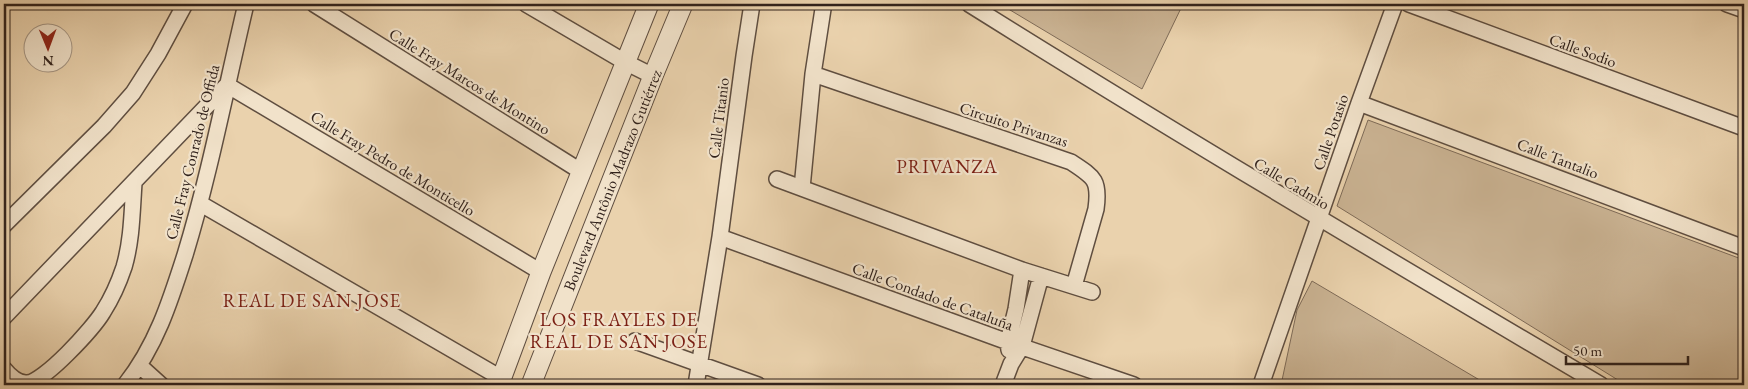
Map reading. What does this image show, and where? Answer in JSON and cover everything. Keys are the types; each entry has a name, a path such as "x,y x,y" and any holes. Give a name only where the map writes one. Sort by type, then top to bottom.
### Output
{"street":[{"path":"4,225 104,126 133,93 158,54 185,4"},
{"name":"Calle Fray Conrado de Offida","path":"125,385 140,366 157,333 169,304 201,204 246,4"},
{"name":"Calle Fray Marcos de Montino","path":"314,4 582,172"},
{"path":"526,4 652,76"},
{"name":"Boulevard Antônio Madrazo Gutiérrez","path":"500,382 541,272 649,4"},
{"name":"Boulevard Antônio Madrazo Gutiérrez","path":"531,385 652,76 683,4"},
{"name":"Calle Titanio","path":"696,385 720,237 752,4"},
{"name":"Calle Cadmio","path":"969,4 1318,219 1600,385"},
{"name":"Calle Potasio","path":"1261,385 1395,4"},
{"name":"Calle Sodio","path":"1409,4 1744,128"},
{"path":"1727,4 1744,10"},
{"path":"802,188 813,74 823,10"},
{"name":"Circuito Privanzas","path":"813,74 1071,162 1090,175 1095,181 1097,189 1097,204 1074,286"},
{"path":"4,316 227,85"},
{"name":"Calle Fray Pedro de Monticello","path":"227,85 541,272"},
{"name":"Calle Tantalio","path":"1359,103 1744,248"},
{"path":"777,179 1022,270 1092,292"},
{"path":"4,369 15,380 26,383 37,381 94,325 104,312 124,267 128,251 134,183"},
{"path":"201,204 500,382"},
{"name":"Calle Condado de Cataluña","path":"720,237 1134,385"},
{"path":"1015,344 1016,309 1022,270"},
{"path":"1003,385 1011,364 1015,344 1041,276"},
{"path":"635,341 758,385"},
{"path":"140,366 161,385"}],"shaded area":[{"path":"1000,4 1183,4 1142,89"},
{"path":"1368,120 1744,260 1744,385 1626,385 1337,206"},
{"path":"1312,281 1488,385 1281,385 1297,310"}],"district":[{"name":"PRIVANZA","path":"947,166"},
{"name":"REAL DE SAN JOSE","path":"312,300"},
{"name":"LOS FRAYLES DE REAL DE SAN JOSE","path":"619,330"}]}
